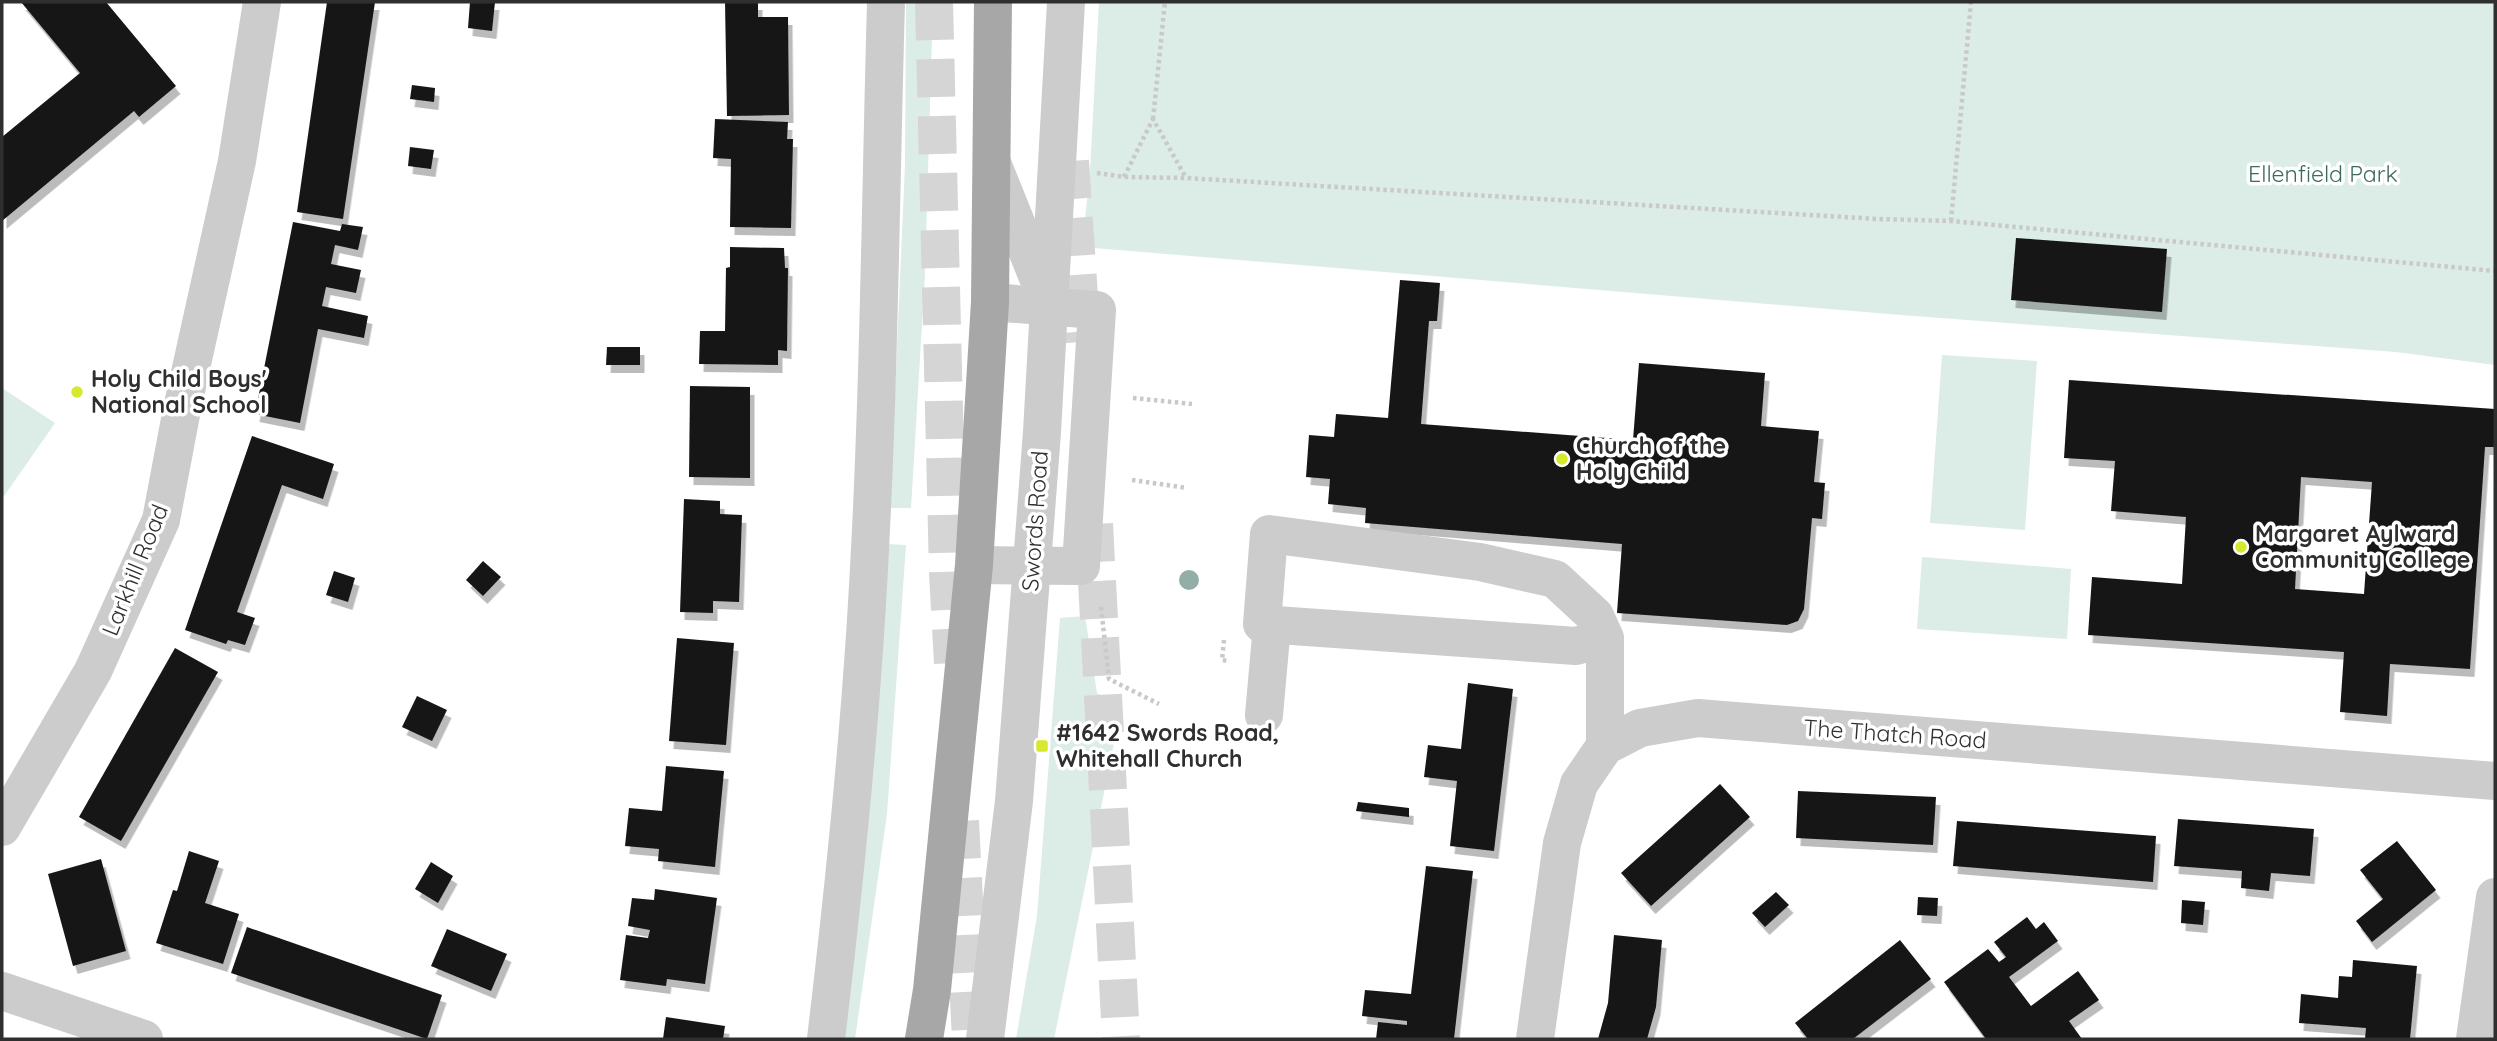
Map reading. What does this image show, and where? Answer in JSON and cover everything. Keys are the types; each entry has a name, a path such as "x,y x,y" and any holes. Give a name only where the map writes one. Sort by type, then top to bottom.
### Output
{"main road":[{"path":"924,1039 932,990 974,565 990,302 993,2"}],"street":[{"name":"Larkhill Road","path":"2,827 93,671 161,520 182,409 237,162 262,2"},
{"path":"826,1039 846,869 865,633 886,2"},
{"path":"1049,307 1066,2"},
{"path":"992,163 1049,307"},
{"path":"974,565 1081,566 1097,310 990,302"},
{"path":"1605,638 1576,646 1262,624 1269,534 1480,562 1555,579 1595,616 1605,638 1605,746"},
{"name":"Swords Road","path":"985,1039 1014,801 1031,566"},
{"path":"1264,715 1272,625"},
{"name":"The Thatch Road","path":"1535,1039 1562,843 1579,784 1605,746 1640,728 1698,718 2495,781"},
{"path":"2475,1039 2495,897"},
{"path":"2,990 144,1039"}],"path":[{"path":"1124,177 1153,119 1165,2"},
{"path":"1951,222 1971,2"},
{"path":"1153,119 1186,178"},
{"path":"1058,171 1124,177 1186,178 1951,222 2495,271"},
{"path":"1132,398 1192,404"},
{"path":"1132,480 1187,488"},
{"path":"1101,607 1109,679 1159,704"}],"green space":[{"path":"906,2 933,2 925,274 911,508 890,508 905,165"},
{"name":"Ellenfield Park","path":"1099,2 2495,2 2495,365 2396,352 1901,315 1082,247 1090,172"},
{"path":"1942,355 2037,361 2025,530 1930,523"},
{"path":"2,388 55,423 2,499"},
{"path":"886,544 906,545 887,814 855,1039 840,1039"},
{"path":"1922,557 2071,569 2067,639 1917,629"},
{"path":"1085,616 1097,693 1121,709 1054,1039 1016,1039 1037,916 1060,618"}],"building":[{"path":"21,2 106,2 176,86 139,117 134,111 2,221 2,137 80,73"},
{"path":"327,2 375,2 343,219 297,212"},
{"path":"470,2 495,2 492,31 468,28"},
{"path":"725,2 758,2 758,17 788,17 789,115 727,116"},
{"path":"412,85 435,88 434,102 410,99"},
{"path":"715,119 788,122 787,139 793,139 791,228 730,227 731,159 713,158"},
{"path":"410,147 434,150 431,169 408,166"},
{"path":"293,222 340,231 342,224 363,227 358,250 335,245 331,264 361,270 356,293 326,287 322,306 368,316 364,338 318,329 300,423 255,414"},
{"path":"2016,238 2167,249 2162,312 2011,300"},
{"path":"730,247 784,248 785,268 788,268 787,351 778,350 778,365 699,364 700,331 725,331 726,268 730,267"},
{"name":"Church of the Holy Child","path":"1400,280 1440,283 1437,321 1429,321 1421,424 1633,440 1639,363 1765,373 1761,426 1819,431 1814,482 1825,483 1822,519 1812,518 1804,609 1798,621 1787,625 1617,613 1622,544 1365,523 1366,508 1328,504 1330,479 1306,477 1309,435 1334,437 1336,414 1388,418"},
{"path":"607,347 640,347 640,365 606,365"},
{"name":"Margaret Aylward Community College","path":"2069,380 2495,409 2495,447 2485,447 2470,669 2390,664 2387,716 2340,712 2344,652 2088,635 2092,577 2182,584 2186,517 2111,511 2115,461 2064,458","holes":["2301,477 2372,482 2364,594 2295,589"]},
{"path":"690,386 750,387 750,478 689,477"},
{"path":"252,436 334,464 323,499 282,485 237,612 255,618 245,645 228,640 226,644 185,630"},
{"path":"684,499 720,501 720,514 742,515 739,602 713,601 713,613 680,612"},
{"path":"483,561 501,577 483,596 466,580"},
{"path":"334,571 355,578 348,602 326,595"},
{"path":"677,638 734,643 726,745 669,741"},
{"path":"175,648 218,672 121,841 79,817"},
{"path":"1468,683 1513,689 1494,851 1450,846 1457,781 1424,777 1428,745 1461,749"},
{"path":"417,696 447,710 432,741 402,727"},
{"path":"666,766 724,771 715,867 658,861 659,849 625,846 629,808 662,811"},
{"path":"1720,784 1750,817 1651,906 1621,873"},
{"path":"1798,791 1936,797 1933,845 1796,838"},
{"path":"1358,802 1409,808 1409,817 1356,811"},
{"path":"2178,819 2314,829 2310,876 2271,873 2269,891 2241,888 2242,871 2174,866"},
{"path":"1957,821 2156,836 2153,882 1953,866"},
{"path":"2397,841 2436,890 2372,942 2356,921 2383,899 2360,870"},
{"path":"189,851 219,861 205,903 239,914 223,964 156,943 173,890 177,891"},
{"path":"101,859 126,951 73,966 48,874"},
{"path":"431,862 453,876 438,903 415,889"},
{"path":"1426,866 1473,871 1454,1039 1376,1039 1378,1022 1407,1025 1407,1021 1362,1016 1365,990 1411,994"},
{"path":"655,889 717,898 705,984 667,979 666,986 620,980 626,935 648,938 650,930 628,926 632,898 654,900"},
{"path":"1776,892 1789,905 1765,927 1752,913"},
{"path":"1918,897 1938,898 1937,916 1917,915"},
{"path":"2182,900 2205,902 2203,925 2181,923"},
{"path":"2027,917 2036,929 2044,922 2058,941 2009,977 2031,1006 2078,971 2099,1000 2069,1021 2082,1039 1986,1039 1944,982 1988,949 1999,962 2006,957 1994,942"},
{"path":"247,927 442,995 427,1039 231,973"},
{"path":"447,929 507,954 491,991 431,966"},
{"path":"1614,935 1662,940 1656,1007 1647,1039 1598,1039 1608,1003"},
{"path":"1900,940 1931,979 1853,1039 1808,1039 1795,1023"},
{"path":"2353,960 2417,966 2410,1039 2365,1039 2366,1028 2299,1023 2301,994 2338,998 2339,976 2352,977"},
{"path":"666,1017 725,1026 723,1039 663,1039"}],"tunnel":[{"path":"934,2 948,573 953,663"},
{"path":"1070,161 1082,342"},
{"path":"1094,524 1121,1039"},
{"path":"960,821 971,1039"}],"place":[{"name":"Holy Child Boys' National School","path":"77,392"},
{"name":"Church of the Holy Child","path":"1562,459"},
{"name":"Margaret Aylward Community College","path":"2241,547"},
{"name":"#1642 Swords Road, Whitehall Church","path":"1042,746"}]}
